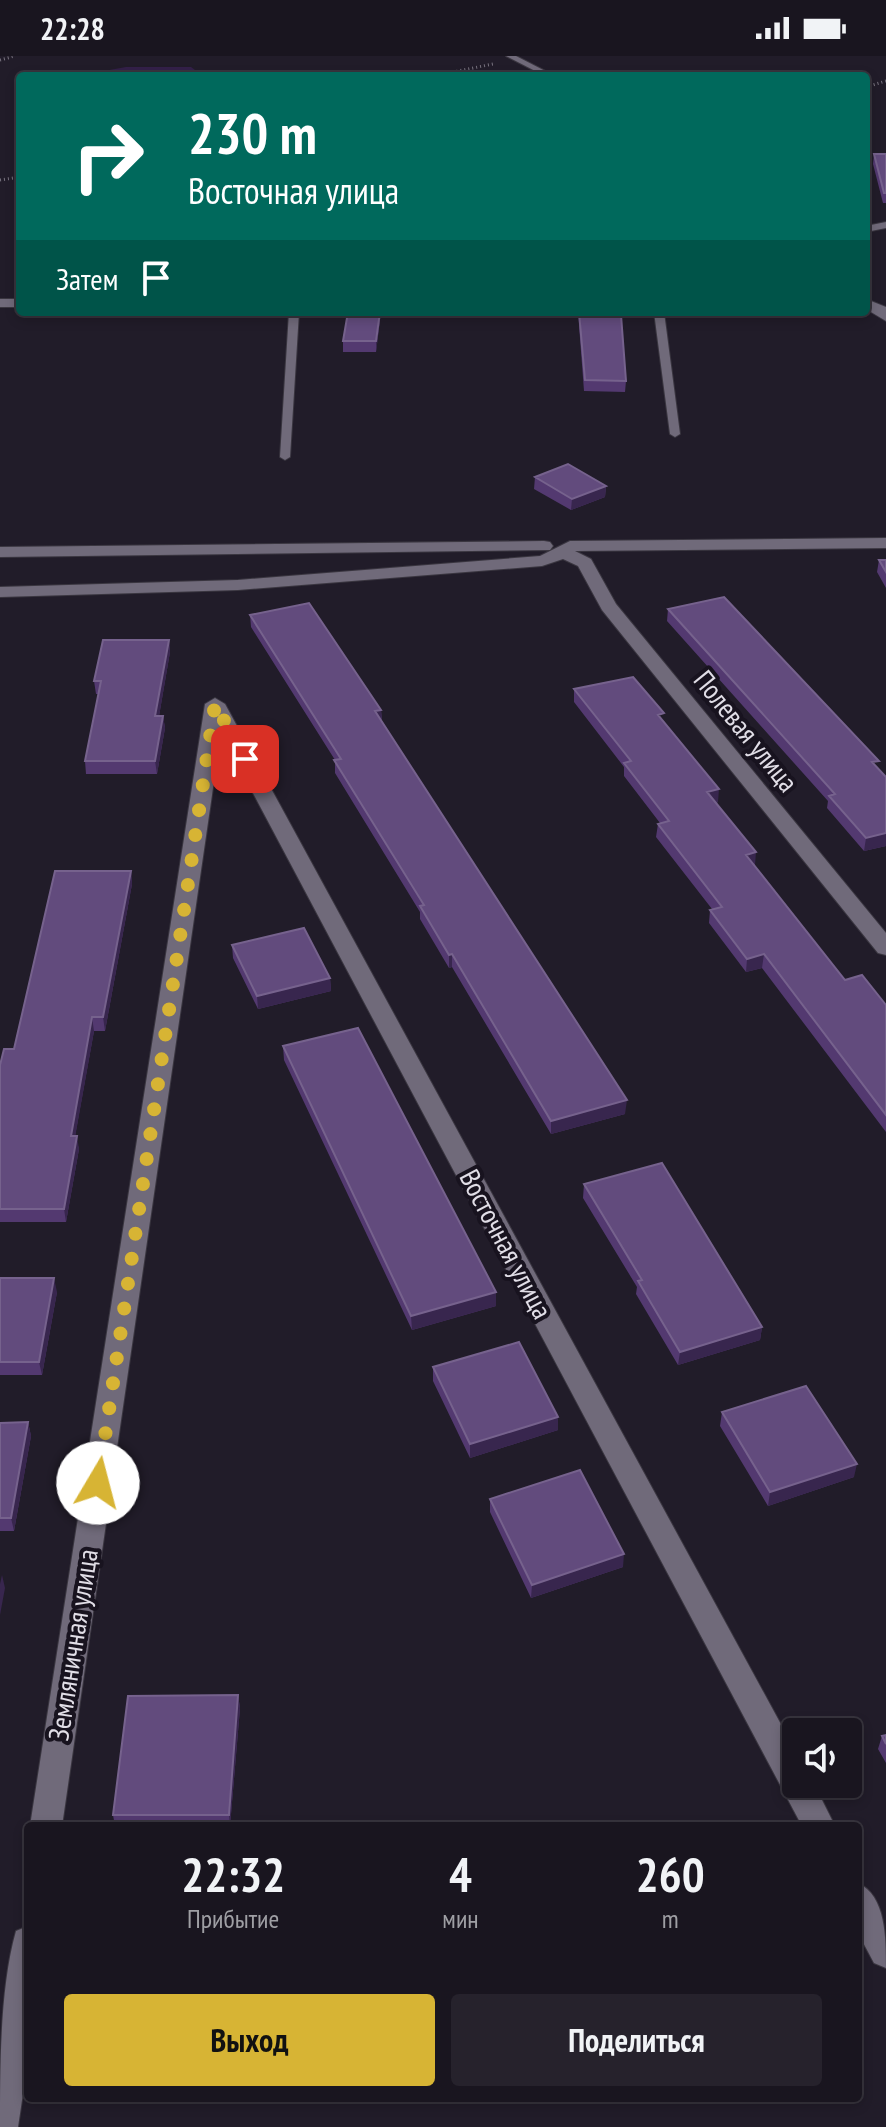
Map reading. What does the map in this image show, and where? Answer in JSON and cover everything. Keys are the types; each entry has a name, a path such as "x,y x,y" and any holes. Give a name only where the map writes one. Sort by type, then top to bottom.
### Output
{"street":[{"path":"870,305 884,312 886,317"},
{"path":"0,552 567,550 886,543"},
{"path":"0,592 238,585 542,561 567,550"},
{"name":"Полевая улица","path":"567,550 585,563 608,606 886,948"},
{"name":"Земляничная улица","path":"47,1822 215,704"},
{"name":"Восточная улица","path":"215,704 817,1822"},
{"path":"862,1906 886,1951"},
{"path":"0,2127 24,1969"}],"lane":[{"path":"514,58 543,72"},
{"path":"285,457 294,316"},
{"path":"660,316 675,434"}],"path":[{"path":"0,60 15,56"},
{"path":"451,72 514,58"}],"shaded area":[{"path":"126,67 191,67 198,72 98,72"}],"building":[{"path":"874,154 886,154 886,193 884,193"},
{"path":"347,316 379,316 376,341 343,341"},
{"path":"579,316 621,316 626,381 585,380"},
{"path":"568,464 606,486 572,499 535,477"},
{"path":"879,560 886,560 886,572"},
{"path":"724,597 879,761 872,762 886,777 886,833 866,838 829,796 835,794 668,609"},
{"path":"309,603 381,710 375,711 627,1100 551,1121 420,906 424,905 334,760 341,759 250,615"},
{"path":"103,640 169,640 155,716 163,716 155,761 85,761 101,681 94,681"},
{"path":"633,677 664,713 658,715 719,789 707,792 756,852 746,855 845,980 862,975 886,1005 886,1115 764,954 747,959 710,910 722,907 658,824 669,821 624,763 631,761 574,689"},
{"path":"55,871 131,871 103,1017 92,1017 71,1136 77,1136 64,1209 0,1209 0,1065 4,1049 14,1049"},
{"path":"304,928 330,978 257,996 232,945"},
{"path":"358,1028 496,1292 411,1316 283,1046"},
{"path":"662,1163 762,1327 680,1352 638,1281 642,1280 584,1184"},
{"path":"0,1278 54,1278 39,1362 0,1362"},
{"path":"519,1342 558,1417 470,1444 433,1367"},
{"path":"806,1386 857,1464 770,1492 722,1412"},
{"path":"28,1422 11,1518 0,1518 0,1423"},
{"path":"580,1470 624,1554 532,1585 490,1499"},
{"path":"238,1695 229,1815 113,1815 128,1696"}],"route":[{"path":"98,1483 215,704 245,759"}]}
